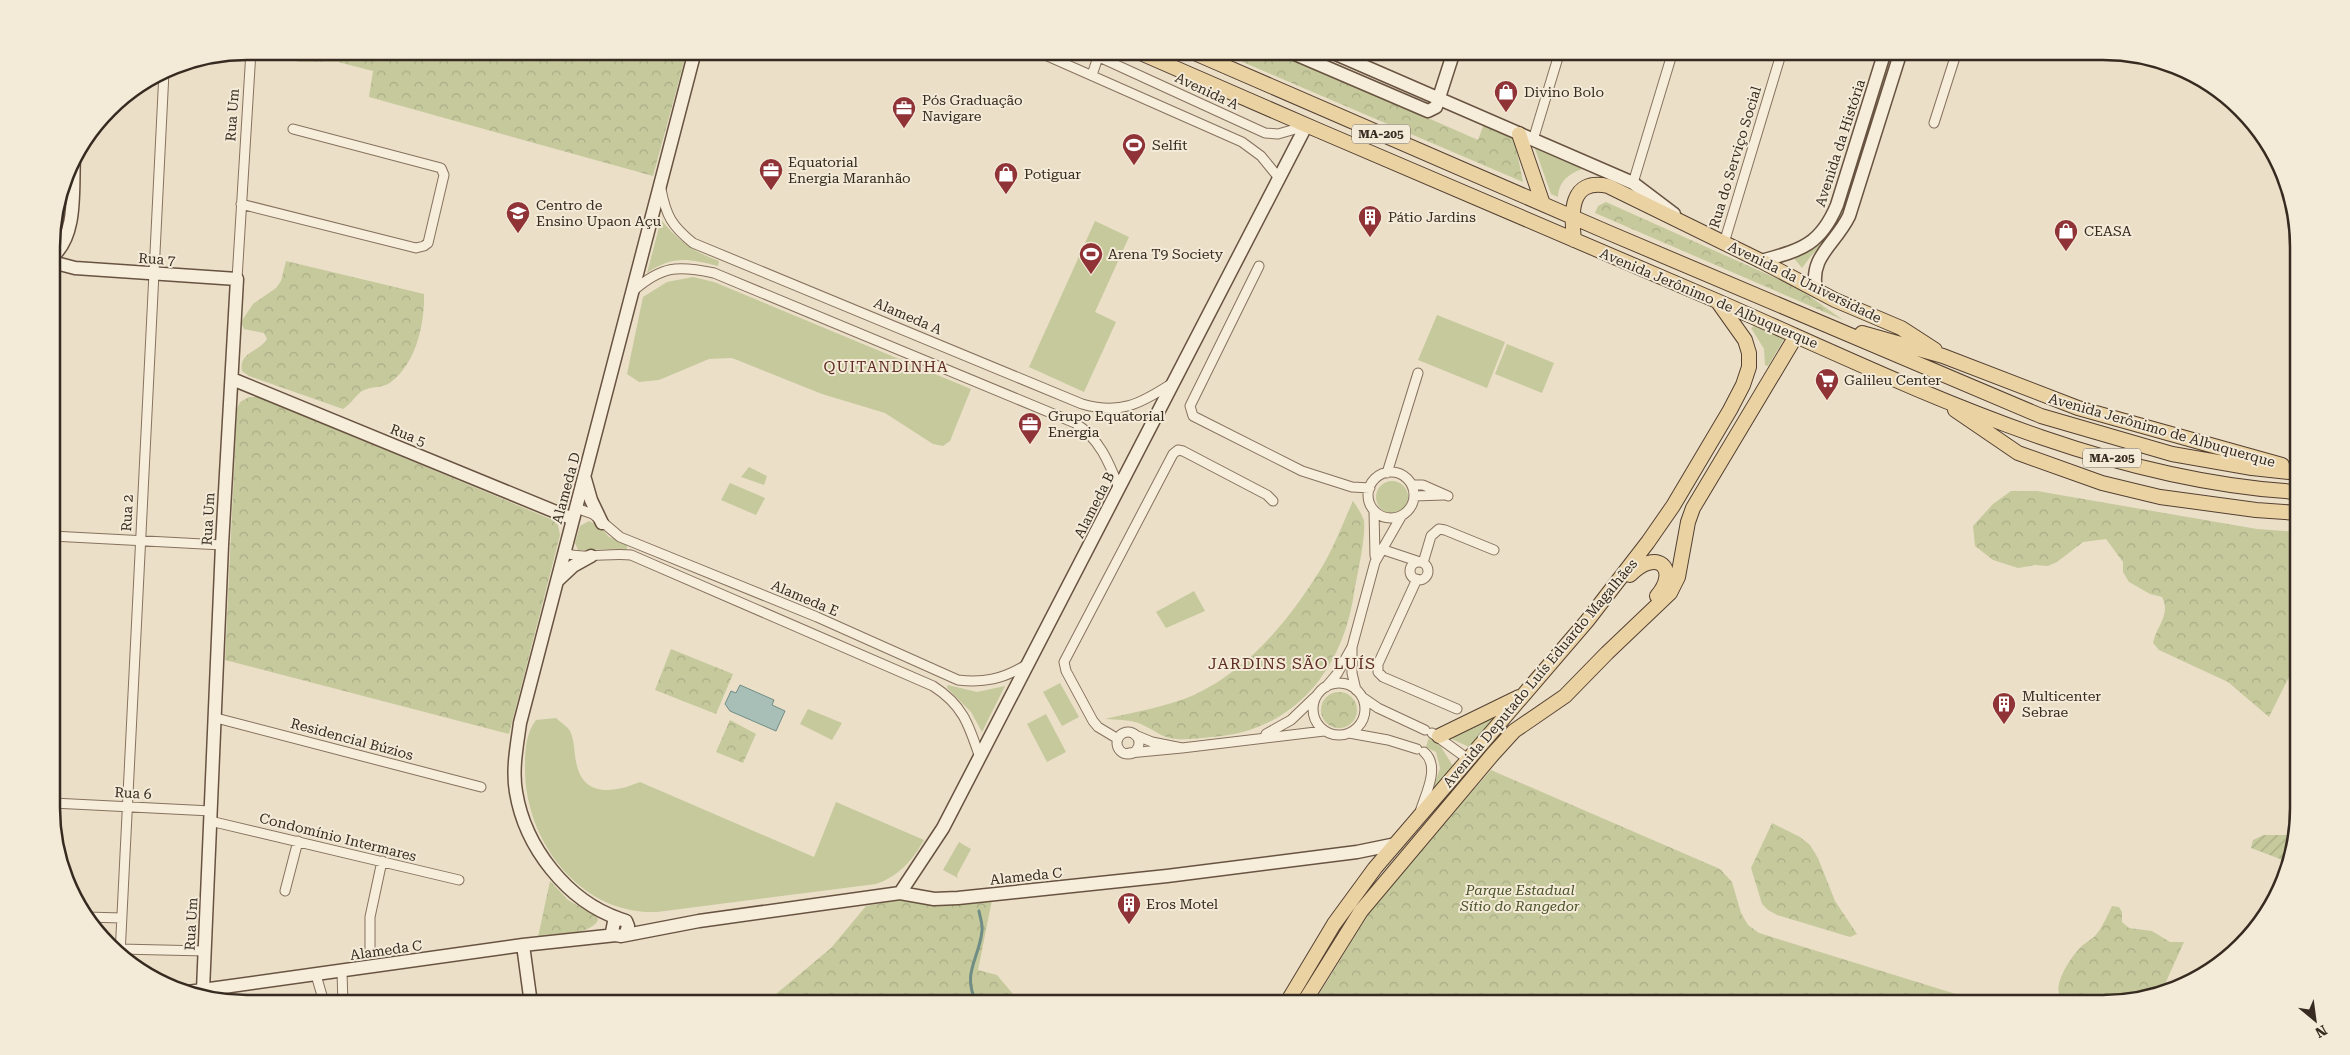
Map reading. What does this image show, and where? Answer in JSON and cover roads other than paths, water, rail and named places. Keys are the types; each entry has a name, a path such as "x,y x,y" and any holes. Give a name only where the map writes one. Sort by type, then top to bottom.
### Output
{"main road":[{"name":"Avenida Jerônimo de Albuquerque","path":"1156,60 1933,395 2024,432 2112,458 2203,480 2290,491"},
{"name":"Avenida Jerônimo de Albuquerque","path":"1211,60 1822,324 2059,422 2172,454 2252,468 2290,472"},
{"path":"1519,134 1543,204"},
{"name":"Avenida da Universidade","path":"1574,240 1572,217 1574,202 1579,193 1592,186 1602,185 1691,226 1816,290 1910,332 1943,356"},
{"name":"Avenida Deputado Luís Eduardo Magalhães","path":"1291,995 1334,924 1375,868 1587,621 1648,542 1673,506 1730,410 1745,379 1750,361 1747,344 1717,301"},
{"path":"1822,324 1943,356"},
{"name":"Avenida Deputado Luís Eduardo Magalhães","path":"1309,995 1361,911 1466,785 1514,731 1565,696 1674,587 1680,572 1688,522 1693,508 1796,336"},
{"name":"Avenida Jerônimo de Albuquerque","path":"1943,356 2078,408 2290,467"},
{"name":"MA-205","path":"1933,395 2018,453 2102,483 2160,497 2256,510 2290,512"},
{"path":"1565,696 1609,645 1662,590 1667,577 1663,566 1653,560 1642,564 1587,621"},
{"path":"1432,733 1524,694"}],"street":[{"name":"Rua Um","path":"203,990 222,545 241,204 251,60"},
{"name":"Alameda D","path":"618,927 574,893 543,857 526,827 516,791 515,761 520,723 631,293 661,188 694,60"},
{"path":"1058,60 1242,142 1261,156 1279,178"},
{"path":"1092,74 1097,60"},
{"name":"Avenida A","path":"1105,60 1265,133 1278,134 1306,126"},
{"path":"1308,60 1422,110 1433,110 1440,99 1451,60"},
{"name":"Avenida da Universidade","path":"1355,60 1633,183 1691,226"},
{"path":"1533,140 1557,60"},
{"path":"1633,183 1670,60"},
{"name":"Rua do Serviço Social","path":"1724,243 1779,60"},
{"name":"Avenida da História","path":"1760,260 1806,246 1822,233 1837,205 1882,60"},
{"path":"1816,290 1813,275 1819,258 1839,234 1849,216 1898,60"},
{"path":"1934,123 1954,60"},
{"name":"Rua 2","path":"120,945 152,274 164,79"},
{"name":"Alameda B","path":"900,893 943,828 1306,126"},
{"path":"241,204 416,248 428,243 444,175 441,168 293,129"},
{"path":"60,248 64,244 70,228 73,179"},
{"name":"Alameda A","path":"661,188 668,217 679,231 693,243 1082,404 1108,410 1127,407 1148,399 1174,383"},
{"path":"64,244 66,253 76,268"},
{"path":"1806,246 1814,250 1819,258"},
{"name":"Rua 7","path":"60,264 76,268 237,279"},
{"path":"1259,266 1190,406 1192,416 1302,471 1352,487 1370,488"},
{"path":"631,293 658,272 669,269 689,268 714,273 1075,423 1091,435 1098,444 1119,488"},
{"path":"1387,473 1418,373"},
{"name":"Rua 5","path":"232,378 574,514"},
{"path":"1118,739 1098,727 1066,671 1064,662 1173,454 1178,450 1183,451 1267,495 1273,501"},
{"path":"1375,562 1374,511 1370,504 1370,488 1376,478 1387,473 1399,474 1412,484 1423,485 1448,496 1414,496"},
{"path":"585,476 591,500 602,523"},
{"path":"1349,733 1356,728 1365,714 1352,673 1352,647 1375,562 1402,515 1408,510 1414,496 1412,484"},
{"path":"1374,511 1388,518 1402,515"},
{"name":"Alameda E","path":"574,514 590,512 620,537 817,617 958,680 979,683 994,680 1012,674 1029,664"},
{"path":"1421,562 1431,536 1439,529 1494,550"},
{"path":"60,536 222,545"},
{"path":"1381,549 1421,562 1427,567 1427,575 1422,579 1417,579 1411,574 1411,568 1414,564 1421,562"},
{"name":"Alameda E","path":"564,553 578,557 612,554 631,555 933,686 945,694 963,714 980,758"},
{"path":"557,581 573,566 591,556"},
{"path":"1417,579 1378,664 1378,672 1383,677 1457,709"},
{"path":"748,605 746,596 753,591"},
{"path":"811,632 817,627 817,617"},
{"path":"1257,738 1279,728 1299,713 1336,674 1352,647"},
{"path":"1324,731 1314,717 1314,701 1322,690 1341,683 1359,693 1378,708 1432,733 1468,759"},
{"name":"Residencial Búzios","path":"216,718 481,787"},
{"path":"1118,739 1119,749 1129,753 1324,731 1332,734 1349,733 1388,740 1421,750 1430,760 1432,770 1419,817"},
{"path":"1118,739 1125,732 1164,745 1182,748"},
{"path":"1129,753 1138,748 1138,741 1135,735"},
{"name":"Rua 6","path":"60,803 127,807 211,816"},
{"name":"Condomínio Intermares","path":"211,816 298,841 459,880"},
{"path":"285,891 298,841"},
{"name":"Alameda C","path":"204,990 574,940 618,927 699,921 900,893 934,899 958,898 1157,877 1357,852 1396,844"},
{"path":"1357,852 1370,855 1375,868"},
{"path":"370,948 370,916 382,862"},
{"path":"96,917 122,918"},
{"path":"522,946 530,995"},
{"path":"128,952 205,951"},
{"path":"342,972 343,995"},
{"path":"316,975 322,995"}],"water":[{"path":"740,685 774,700 772,705 785,711 776,731 730,711 725,704 731,691 736,693"}],"waterway":[{"path":"973,995 971,984 972,967 982,931 979,911"}],"place":[{"name":"Divino Bolo","path":"1506,113"},
{"name":"Pós Graduação Navigare","path":"904,129"},
{"name":"Selfit","path":"1134,166"},
{"name":"Equatorial Energia Maranhão","path":"771,191"},
{"name":"Potiguar","path":"1006,195"},
{"name":"Centro de Ensino Upaon Açu","path":"518,234"},
{"name":"Pátio Jardins","path":"1370,238"},
{"name":"CEASA","path":"2066,252"},
{"name":"Arena T9 Society","path":"1091,275"},
{"name":"Galileu Center","path":"1827,401"},
{"name":"Grupo Equatorial Energia","path":"1030,445"},
{"name":"Multicenter Sebrae","path":"2004,725"},
{"name":"Eros Motel","path":"1129,925"}],"district":[{"name":"QUITANDINHA","path":"886,367"},
{"name":"JARDINS SÃO LUÍS","path":"1292,663"}],"park label":[{"name":"Parque Estadual Sítio do Rangedor","path":"1520,898"}]}
